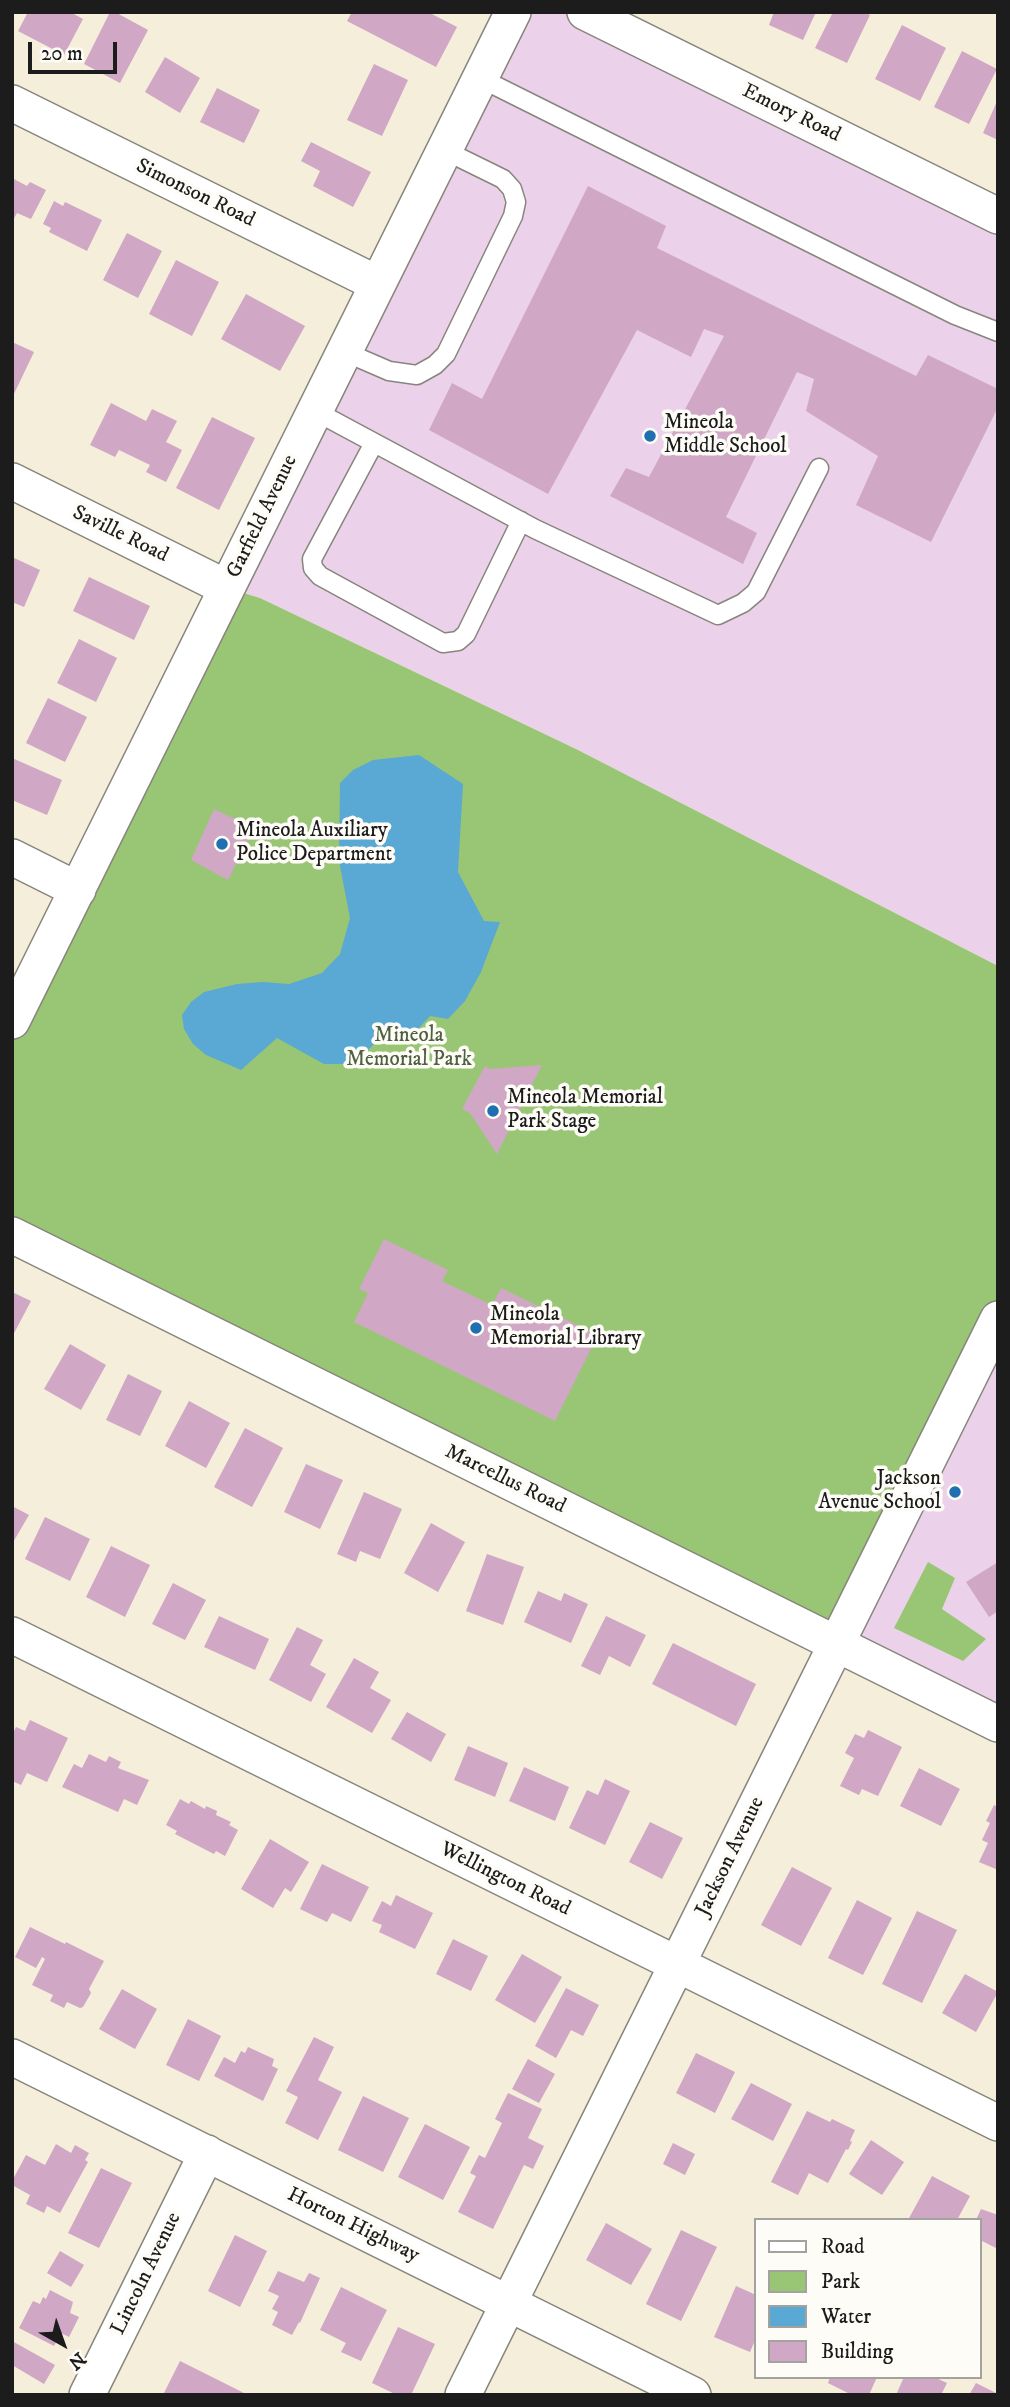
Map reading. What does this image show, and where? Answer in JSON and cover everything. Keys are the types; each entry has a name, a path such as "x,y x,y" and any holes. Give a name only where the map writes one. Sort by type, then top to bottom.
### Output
{"street":[{"name":"Garfield Avenue","path":"12,1021 513,12"},
{"name":"Emory Road","path":"585,12 998,216"},
{"name":"Simonson Road","path":"12,103 378,284"},
{"name":"Saville Road","path":"12,481 228,588"},
{"path":"12,857 78,890"},
{"name":"Marcellus Road","path":"12,1235 998,1724"},
{"name":"Jackson Avenue","path":"463,2395 998,1319"},
{"name":"Wellington Road","path":"12,1635 998,2123"},
{"name":"Horton Highway","path":"12,2057 693,2395"},
{"name":"Lincoln Avenue","path":"87,2395 207,2153"}],"lane":[{"path":"480,78 954,315 998,332"},
{"path":"345,352 389,371 417,375 435,365 446,354 513,216 516,202 512,189 503,179 444,150"},
{"path":"315,411 521,521 718,615 743,603 756,592 819,468"},
{"path":"374,443 312,559 313,568 320,576 443,643 458,640 466,634 521,521"}],"shaded area":[{"name":"Mineola Middle School","path":"513,12 585,12 998,216 998,966 578,750 260,598 227,588"},
{"name":"Jackson Avenue School","path":"998,1319 998,1723 836,1645"}],"green space":[{"name":"Mineola Memorial Park","path":"227,588 260,598 578,750 998,966 998,1319 836,1645 12,1235 12,1021"},
{"path":"928,1562 955,1578 942,1609 986,1639 963,1661 894,1628"}],"water":[{"path":"419,755 463,784 458,872 484,921 500,922 481,972 465,1001 448,1019 430,1016 411,1037 387,1030 355,1064 324,1064 277,1038 241,1070 206,1055 193,1044 184,1029 182,1015 191,1002 204,992 237,984 289,984 322,973 340,954 350,918 339,861 340,783 353,770 373,760"}],"building":[{"path":"28,12 70,12 83,19 64,55 18,31"},
{"path":"110,12 115,12 148,30 120,83 84,64"},
{"path":"352,12 428,12 457,27 436,67 347,21"},
{"path":"774,12 816,12 803,40 769,25"},
{"path":"833,12 864,12 870,15 847,63 815,48"},
{"path":"902,25 946,48 920,101 875,79"},
{"path":"962,51 997,69 969,124 934,107"},
{"path":"165,57 200,78 180,113 145,92"},
{"path":"374,64 408,80 382,136 347,120"},
{"path":"217,88 260,110 244,143 200,122"},
{"path":"998,99 998,140 983,133"},
{"path":"311,142 371,172 353,207 313,186 320,171 301,161"},
{"path":"12,178 27,186 30,182 46,190 31,219 17,213 12,222"},
{"path":"588,186 666,226 657,248 916,376 928,355 998,389 998,407 931,542 856,505 878,456 806,411 814,379 797,372 726,517 757,533 743,564 610,496 626,468 649,477 724,336 704,329 691,357 637,330 548,494 429,430 452,383 482,399"},
{"path":"54,201 63,206 65,202 102,220 87,251 49,232 51,228 43,224"},
{"path":"127,233 162,251 138,298 103,280"},
{"path":"176,260 219,282 192,336 149,314"},
{"path":"246,294 305,326 280,371 221,339"},
{"path":"12,342 34,352 12,398"},
{"path":"111,403 146,421 152,409 177,421 166,442 182,450 166,482 146,472 150,465 119,450 115,457 90,445"},
{"path":"212,417 255,438 219,510 176,488"},
{"path":"12,557 40,570 24,607 12,602"},
{"path":"89,577 150,606 134,640 73,611"},
{"path":"79,639 117,658 96,702 57,683"},
{"path":"48,698 87,717 65,762 26,743"},
{"path":"12,758 62,780 47,815 12,800"},
{"name":"Mineola Auxiliary Police Department","path":"214,809 254,828 228,880 191,860"},
{"name":"Mineola Memorial Park Stage","path":"542,1065 497,1154 470,1113 462,1109 485,1066 490,1069"},
{"name":"Mineola Memorial Library","path":"384,1239 448,1270 442,1281 492,1305 501,1288 598,1335 555,1421 354,1322 368,1293 359,1289"},
{"path":"12,1292 31,1301 12,1337"},
{"path":"70,1344 106,1365 81,1410 44,1389"},
{"path":"128,1374 162,1391 140,1436 106,1420"},
{"path":"189,1401 230,1423 206,1468 165,1446"},
{"path":"245,1428 283,1448 252,1507 214,1487"},
{"path":"306,1464 343,1480 320,1529 284,1512"},
{"path":"364,1492 402,1509 380,1559 360,1551 356,1562 337,1554"},
{"path":"12,1506 29,1515 12,1544"},
{"path":"45,1517 90,1539 70,1581 25,1559"},
{"path":"431,1523 465,1542 438,1592 404,1573"},
{"path":"111,1546 150,1565 125,1617 86,1597"},
{"path":"487,1554 524,1567 503,1625 466,1611"},
{"path":"998,1562 998,1611 989,1617 966,1582"},
{"path":"173,1583 206,1600 185,1640 152,1624"},
{"path":"538,1591 561,1601 564,1593 588,1604 571,1643 524,1622"},
{"path":"219,1616 269,1639 255,1670 204,1647"},
{"path":"606,1616 646,1635 630,1667 609,1656 600,1675 581,1666"},
{"path":"297,1627 323,1640 310,1665 326,1674 311,1702 269,1680"},
{"path":"673,1643 756,1684 736,1726 652,1684"},
{"path":"354,1658 379,1672 370,1688 391,1700 372,1733 326,1707"},
{"path":"407,1712 446,1734 431,1762 391,1739"},
{"path":"30,1720 68,1738 47,1782 27,1773 21,1785 12,1781 12,1735 16,1727 25,1731"},
{"path":"868,1730 902,1747 878,1796 862,1789 859,1795 840,1786 854,1758 845,1753 855,1734 864,1738"},
{"path":"468,1746 508,1763 495,1797 454,1780"},
{"path":"89,1754 106,1762 109,1756 121,1762 118,1768 149,1780 137,1805 124,1799 118,1812 62,1787 74,1764 82,1768"},
{"path":"524,1767 569,1787 555,1821 509,1801"},
{"path":"919,1768 960,1789 941,1826 900,1806"},
{"path":"605,1779 630,1791 605,1845 569,1828 587,1790 598,1795"},
{"path":"180,1799 217,1811 216,1815 231,1822 229,1825 238,1830 225,1856 216,1851 214,1854 175,1834 177,1831 166,1825"},
{"path":"994,1805 998,1807 998,1870 979,1862 988,1843 982,1840 990,1823 986,1821"},
{"path":"650,1822 683,1838 662,1879 629,1862"},
{"path":"270,1839 309,1862 291,1892 285,1888 273,1908 241,1889"},
{"path":"322,1864 369,1887 351,1922 332,1913 327,1922 300,1909"},
{"path":"792,1867 832,1888 801,1946 761,1925"},
{"path":"396,1895 433,1913 415,1949 379,1932 382,1925 372,1921 382,1901 391,1906"},
{"path":"857,1900 892,1918 863,1975 828,1958"},
{"path":"917,1911 957,1930 922,2003 882,1984"},
{"path":"30,1927 104,1961 83,2007 67,2002 64,2008 50,2001 53,1995 32,1985 45,1959 42,1957 36,1968 15,1957"},
{"path":"453,1939 488,1956 471,1991 436,1974"},
{"path":"522,1954 562,1977 535,2023 495,2000"},
{"path":"965,1974 998,1992 976,2032 942,2013"},
{"path":"566,1988 599,2005 583,2036 571,2030 556,2058 535,2046"},
{"path":"122,1989 157,2009 135,2049 99,2029"},
{"path":"188,2019 221,2036 199,2081 166,2065"},
{"path":"314,2037 334,2047 318,2080 342,2092 318,2140 285,2123 298,2097 286,2091"},
{"path":"248,2047 274,2059 272,2066 278,2069 263,2101 214,2076 224,2057 235,2063 241,2051 245,2053"},
{"path":"696,2053 735,2072 715,2113 676,2093"},
{"path":"528,2059 555,2074 539,2103 512,2089"},
{"path":"751,2083 792,2104 773,2141 731,2119"},
{"path":"508,2093 542,2109 528,2138 544,2146 533,2169 524,2165 493,2229 458,2212 476,2176 470,2173 479,2155 485,2158 502,2123 495,2119"},
{"path":"363,2096 409,2118 383,2172 338,2150"},
{"path":"807,2111 855,2130 848,2150 846,2149 828,2183 809,2173 798,2195 771,2182"},
{"path":"425,2124 470,2147 443,2200 398,2177"},
{"path":"871,2140 904,2162 882,2195 849,2174"},
{"path":"673,2143 695,2154 685,2175 663,2164"},
{"path":"56,2144 71,2153 75,2145 89,2153 85,2160 88,2162 60,2213 47,2206 44,2213 26,2204 30,2195 12,2185 12,2181 26,2155 45,2165"},
{"path":"101,2168 132,2183 99,2248 68,2233"},
{"path":"932,2176 970,2196 958,2218 909,2218"},
{"path":"981,2209 998,2215 998,2249 982,2241 982,2218 977,2218"},
{"path":"606,2223 652,2249 631,2285 586,2260"},
{"path":"681,2230 717,2247 681,2321 646,2304"},
{"path":"235,2235 267,2251 240,2307 208,2291"},
{"path":"60,2251 84,2265 71,2287 47,2273"},
{"path":"278,2271 304,2282 309,2273 320,2278 292,2335 272,2325 278,2312 272,2309 279,2296 268,2291"},
{"path":"736,2286 754,2294 754,2343 750,2352 714,2337"},
{"path":"341,2287 387,2310 361,2361 341,2352 346,2343 320,2330"},
{"path":"50,2290 73,2302 70,2313 79,2317 69,2337 61,2333 54,2346 19,2328 33,2301 40,2304"},
{"path":"398,2327 435,2344 411,2395 397,2395 372,2383"},
{"path":"12,2341 55,2365 44,2384 12,2365"},
{"path":"180,2361 248,2395 163,2395"},
{"path":"829,2379 876,2379 869,2395 852,2395 828,2383"},
{"path":"903,2379 938,2379 947,2383 941,2395 896,2395"},
{"path":"976,2383 998,2394 998,2395 969,2395"}],"place":[{"name":"Mineola Middle School","path":"650,436"},
{"name":"Mineola Auxiliary Police Department","path":"222,844"},
{"name":"Mineola Memorial Park Stage","path":"493,1111"},
{"name":"Mineola Memorial Library","path":"476,1328"},
{"name":"Jackson Avenue School","path":"955,1492"}]}
